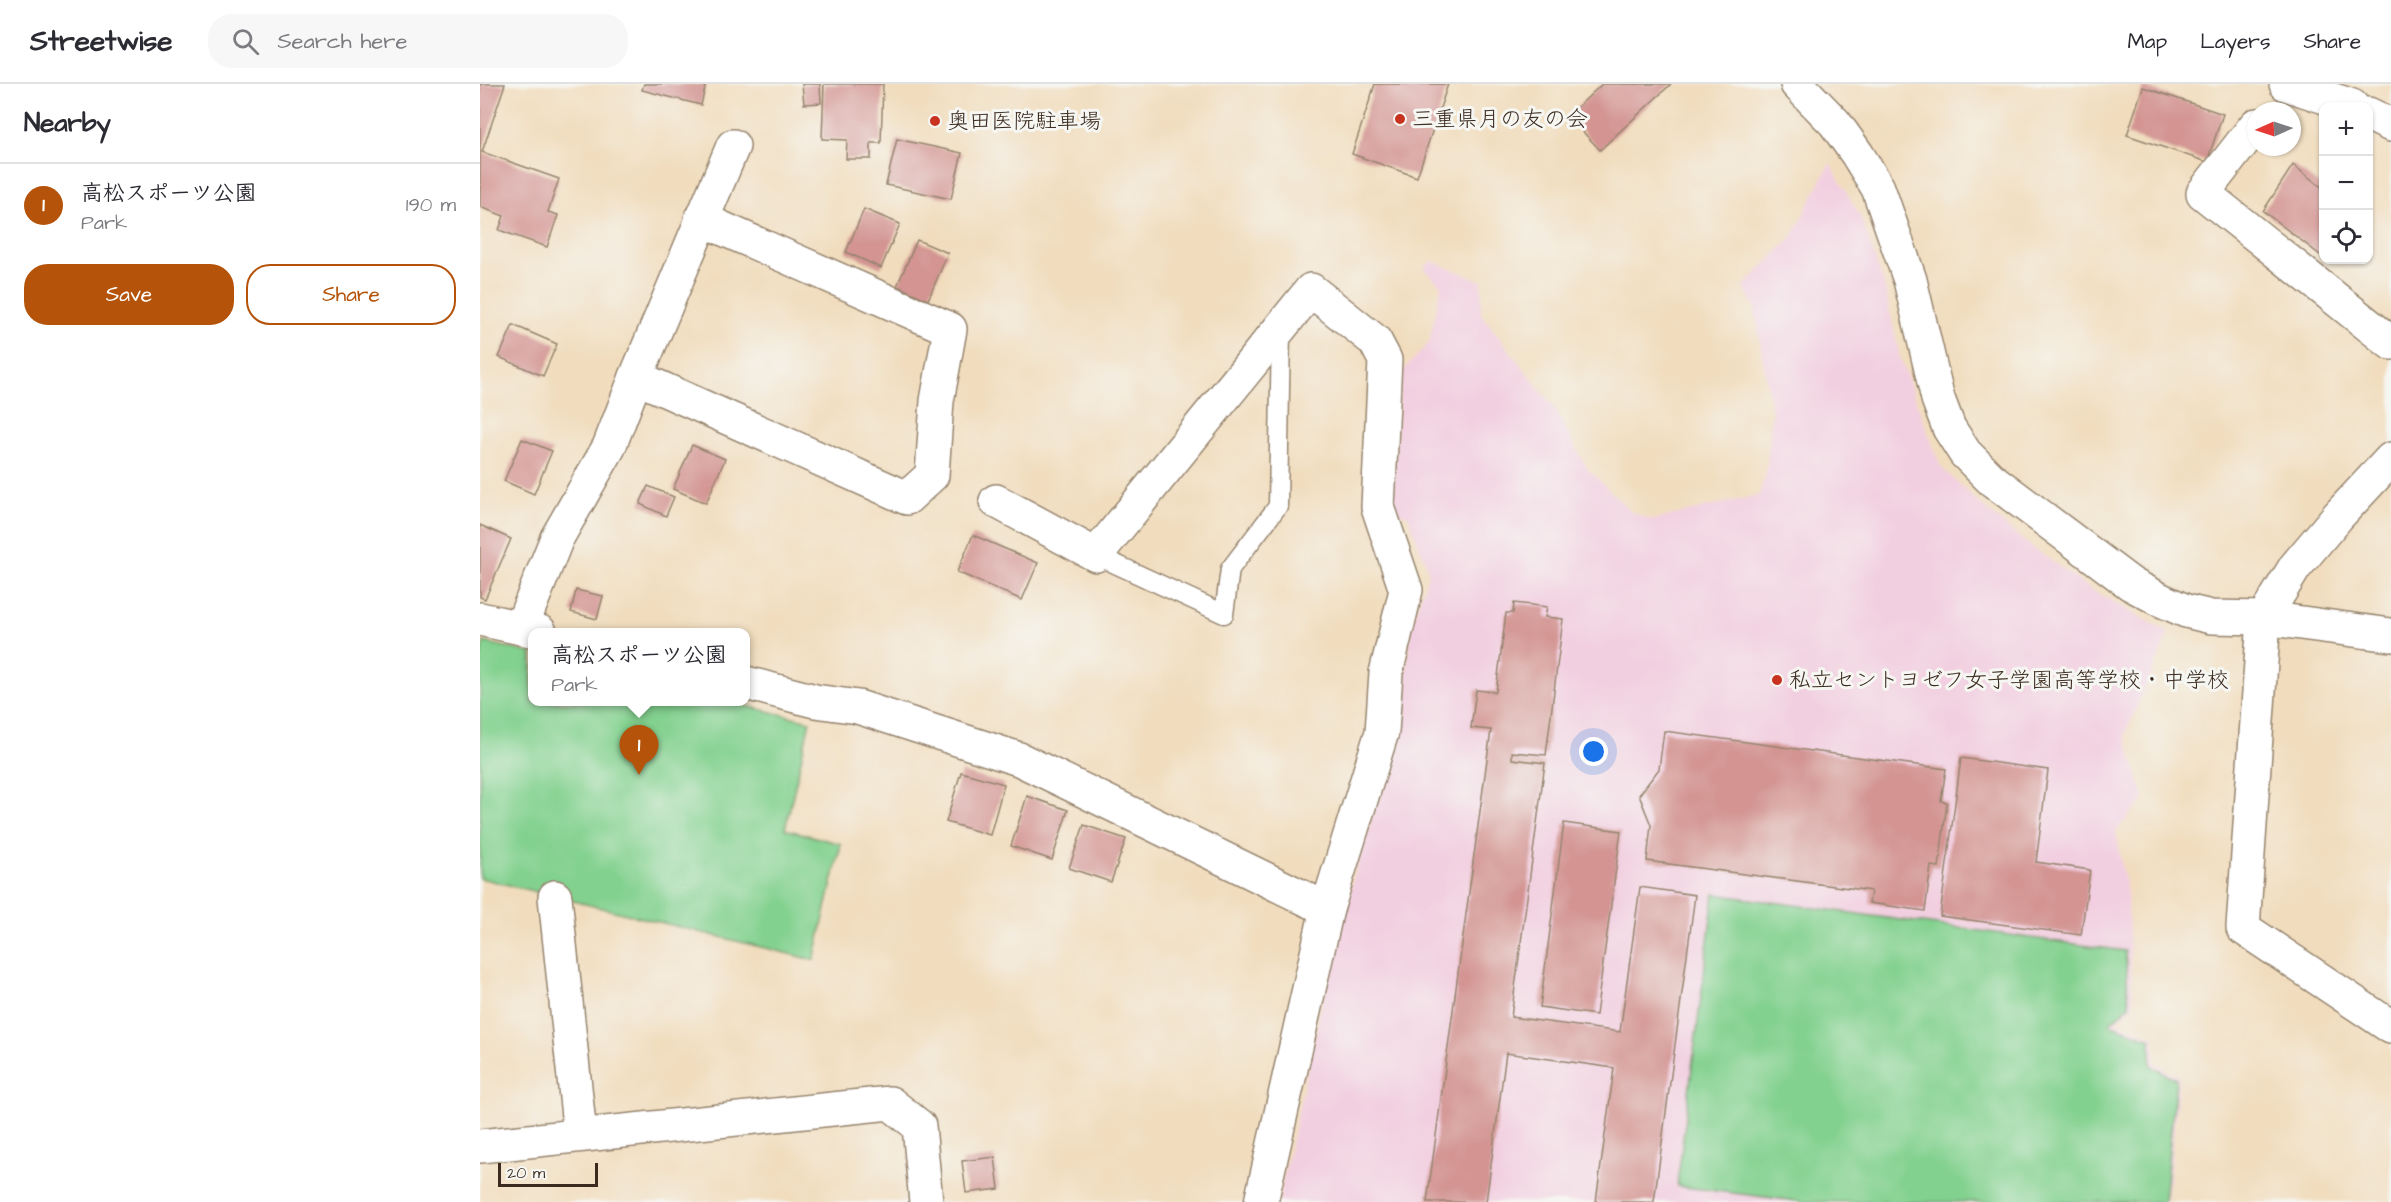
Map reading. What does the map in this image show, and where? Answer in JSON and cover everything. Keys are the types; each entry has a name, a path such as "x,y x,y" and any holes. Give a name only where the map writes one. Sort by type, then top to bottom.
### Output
{"street":[{"path":"1797,84 1835,123 1878,188 1910,280 1938,399 1949,428 1965,453 1990,479 2131,584 2186,611 2211,617 2264,618 2391,635"},
{"path":"2274,102 2287,84 2340,102"},
{"path":"2373,116 2391,125"},
{"path":"2247,137 2203,194 2391,343"},
{"path":"531,628 557,538 609,447 636,376 733,146"},
{"path":"636,376 907,498 932,475 937,401 950,329 701,219"},
{"path":"996,501 1096,555 1311,290 1375,341 1385,360 1378,507 1406,590 1386,673 1382,732 1327,909 1261,1202"},
{"path":"2391,459 2295,567 2264,618 2243,928 2391,1027"},
{"path":"480,619 528,630"},
{"path":"750,684 815,701 858,707 1019,759 1327,909"},
{"path":"555,897 580,1135"},
{"path":"480,1146 890,1103 919,1126 926,1202"}],"lane":[{"path":"1096,555 1224,614 1230,569 1278,506 1281,326"}],"shaded area":[{"name":"私立セントヨゼフ女子学園高等学校・中学校","path":"1830,163 1860,216 1884,284 1900,358 1941,467 2025,542 2087,587 2169,633 2125,734 2144,799 2116,831 2127,893 2133,1007 2115,1022 2155,1037 2155,1064 2179,1077 2167,1202 1278,1202 1340,922 1400,727 1411,627 1429,572 1408,515 1391,512 1401,372 1429,343 1441,286 1424,268 1431,261 1482,281 1481,314 1553,406 1587,468 1631,512 1653,520 1759,495 1766,474 1772,413 1754,304 1743,287 1792,237"}],"green space":[{"path":"484,642 528,652 528,706 746,706 810,721 785,829 841,844 814,960 480,878 480,659"},
{"path":"1714,894 2125,951 2129,1006 2109,1024 2151,1039 2151,1066 2176,1079 2164,1202 1804,1202 1677,1186"}],"building":[{"path":"480,84 505,84 482,152 559,179 548,212 558,215 547,247 499,230 504,216 480,207"},
{"path":"644,84 706,84 701,105 642,90"},
{"path":"802,84 820,84 821,103 804,104"},
{"path":"824,84 883,84 881,143 871,143 871,159 846,159 847,140 822,139"},
{"name":"三重県月の友の会","path":"1375,84 1448,84 1417,177 1352,154"},
{"name":"三重県月の友の会","path":"1602,84 1671,84 1600,150 1568,116"},
{"path":"2143,87 2223,114 2207,162 2127,135"},
{"path":"897,139 962,153 951,199 886,185"},
{"path":"2293,165 2319,185 2319,254 2263,211"},
{"path":"864,209 900,224 881,268 846,252"},
{"path":"917,240 948,253 928,300 897,286"},
{"path":"513,325 557,344 543,376 499,357"},
{"path":"522,439 552,451 534,494 504,481"},
{"path":"692,445 725,459 706,503 673,489"},
{"path":"648,486 674,497 666,516 640,504"},
{"path":"480,525 511,539 485,599 480,597"},
{"path":"973,535 1038,563 1022,600 957,572"},
{"path":"576,590 603,596 597,619 571,612"},
{"path":"1514,603 1547,607 1545,617 1563,619 1546,755 1512,752 1512,759 1545,763 1511,1017 1620,1032 1640,887 1695,895 1654,1202 1596,1202 1614,1068 1506,1053 1486,1202 1427,1202 1491,730 1471,728 1476,690 1496,692 1506,613 1513,613"},
{"path":"1664,731 1946,769 1941,801 1947,802 1939,867 1931,866 1925,911 1869,903 1871,891 1647,861 1651,825 1639,795 1659,769"},
{"path":"1961,758 2048,770 2036,862 2090,870 2081,935 1940,916"},
{"path":"961,772 1004,784 990,835 946,822"},
{"path":"1027,796 1068,810 1052,860 1011,846"},
{"path":"1564,823 1621,831 1596,1015 1540,1007"},
{"path":"1084,825 1126,839 1111,882 1069,868"},
{"path":"995,1157 999,1189 966,1193 962,1161"}],"place":[{"name":"三重県月の友の会","path":"1400,119"},
{"name":"奥田医院駐車場","path":"935,121"},
{"name":"私立セントヨゼフ女子学園高等学校・中学校","path":"1777,680"},
{"name":"高松スポーツ公園","path":"639,775"}]}
